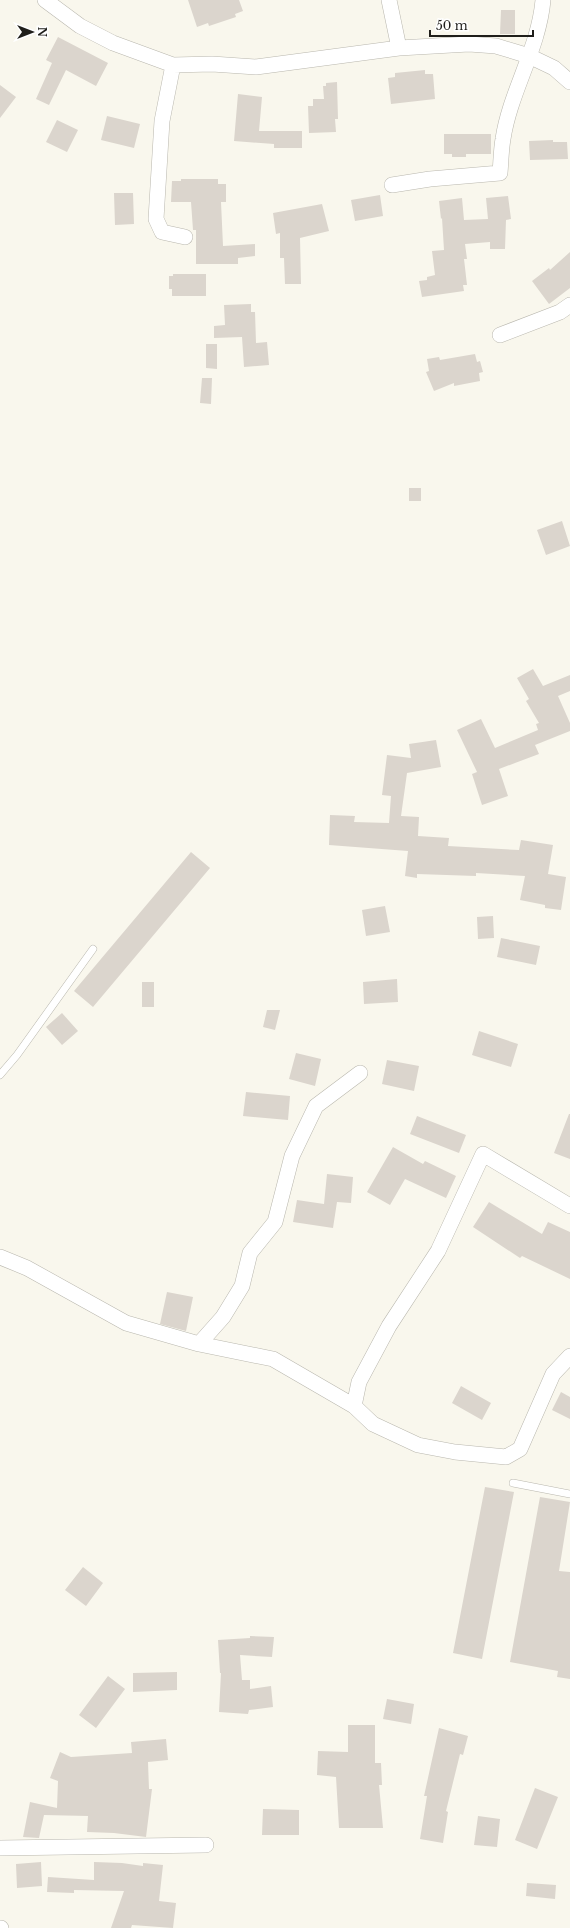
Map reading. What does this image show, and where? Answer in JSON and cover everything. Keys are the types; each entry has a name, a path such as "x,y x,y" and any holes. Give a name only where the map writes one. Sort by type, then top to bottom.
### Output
{"street":[{"path":"45,0 80,26 113,43 173,65 212,64 256,67 399,48 469,44 496,46 529,56 554,68 570,82"},
{"path":"389,0 399,48"},
{"path":"392,185 430,178 500,173 502,138 529,56 543,0"},
{"path":"173,65 162,121 156,219 162,232 185,237"},
{"path":"500,335 560,312 570,305"},
{"path":"199,1344 223,1317 242,1286 250,1253 274,1222 292,1156 316,1106 360,1073"},
{"path":"354,1406 359,1382 389,1326 438,1251 484,1154 570,1206"},
{"path":"0,1257 26,1268 126,1323 199,1344 273,1359 354,1406 373,1424 418,1445 455,1452 506,1457 520,1449 553,1374 570,1356"},
{"path":"0,1848 206,1845"}],"lane":[{"path":"0,1075 17,1055 93,950"},
{"path":"513,1483 570,1494"}],"building":[{"path":"188,0 239,0 243,11 235,14 236,17 209,26 208,23 197,27"},
{"path":"501,10 515,10 515,34 500,34"},
{"path":"58,37 108,63 96,86 66,70 49,105 36,99 52,63 46,60"},
{"path":"425,70 425,74 433,74 435,99 391,104 388,78 395,77 395,73"},
{"path":"337,82 338,119 335,119 336,132 309,133 308,106 313,106 313,99 324,99 323,86 326,86 326,83"},
{"path":"0,85 16,97 0,118"},
{"path":"238,94 262,97 259,131 302,131 302,148 274,148 274,144 234,141"},
{"path":"107,116 140,124 134,148 101,140"},
{"path":"57,120 78,130 67,152 46,142"},
{"path":"444,134 491,134 491,154 466,154 466,157 452,157 452,154 444,154"},
{"path":"553,140 553,142 567,142 568,159 530,160 529,141"},
{"path":"181,179 218,179 218,184 226,184 226,202 221,202 223,246 255,244 255,256 238,258 238,264 196,264 196,230 193,230 191,202 171,202 172,181 181,181"},
{"path":"114,193 133,193 134,224 115,225"},
{"path":"380,195 383,216 355,221 351,200"},
{"path":"508,196 511,219 506,220 505,249 490,249 490,242 465,244 467,259 464,259 467,285 463,285 464,291 422,297 419,281 427,280 427,277 435,275 432,251 444,250 442,218 441,219 439,201 462,198 464,220 488,219 486,198"},
{"path":"322,204 329,231 300,238 301,284 285,284 284,258 280,258 280,233 276,234 273,213"},
{"path":"570,252 570,288 549,304 532,281 549,268 550,270"},
{"path":"173,274 206,274 206,296 172,296 172,289 169,289 169,276 173,276"},
{"path":"251,304 251,312 255,312 256,343 267,342 269,365 244,367 242,337 214,338 214,326 225,325 224,305"},
{"path":"206,344 217,344 217,369 206,368"},
{"path":"475,354 477,362 480,361 483,372 479,373 480,381 454,386 454,383 434,391 426,372 429,371 427,359 439,357 440,360"},
{"path":"202,378 212,378 211,404 200,403"},
{"path":"409,488 421,488 421,501 409,501"},
{"path":"562,521 570,546 546,555 537,530"},
{"path":"533,669 543,686 570,675 570,691 558,696 570,723 570,731 535,745 539,754 499,769 508,796 482,805 472,774 477,772 457,730 481,719 495,748 538,730 536,724 539,723 526,701 529,699 517,678"},
{"path":"436,740 441,767 407,773 401,816 419,817 418,836 449,838 448,846 519,850 521,840 553,845 548,874 566,877 561,910 545,908 545,905 520,900 525,876 476,873 476,876 417,874 417,878 405,876 408,851 329,845 330,815 355,816 354,822 389,823 391,796 382,795 387,755 411,758 409,744"},
{"path":"191,852 210,868 93,1007 74,991"},
{"path":"385,906 390,932 366,936 362,910"},
{"path":"493,916 494,938 478,939 477,917"},
{"path":"501,938 540,946 536,965 497,957"},
{"path":"397,979 398,1002 364,1004 363,982"},
{"path":"142,982 154,982 154,1007 142,1007"},
{"path":"267,1010 280,1010 275,1030 263,1027"},
{"path":"62,1013 78,1031 62,1045 46,1027"},
{"path":"479,1031 518,1044 511,1067 472,1055"},
{"path":"296,1053 321,1059 315,1086 289,1079"},
{"path":"387,1060 419,1066 414,1091 382,1084"},
{"path":"246,1092 290,1096 288,1120 243,1116"},
{"path":"570,1114 570,1159 554,1153"},
{"path":"417,1116 466,1135 459,1153 410,1134"},
{"path":"393,1147 423,1164 425,1161 456,1176 446,1198 405,1179 390,1205 367,1192"},
{"path":"327,1174 353,1177 351,1203 337,1202 333,1228 293,1222 297,1200 324,1204"},
{"path":"489,1202 542,1234 548,1222 570,1232 570,1279 522,1256 520,1258 473,1227"},
{"path":"167,1292 193,1297 186,1331 160,1324"},
{"path":"461,1386 491,1403 482,1420 452,1403"},
{"path":"561,1392 570,1397 570,1419 552,1410"},
{"path":"485,1487 514,1492 482,1659 453,1653"},
{"path":"540,1497 570,1502 559,1571 570,1572 570,1679 557,1677 558,1671 510,1662"},
{"path":"83,1567 103,1583 86,1606 65,1590"},
{"path":"250,1636 274,1637 272,1657 240,1655 242,1680 250,1680 250,1689 271,1686 273,1707 249,1710 248,1714 219,1712 221,1673 218,1640 250,1638"},
{"path":"177,1672 177,1690 133,1692 133,1673"},
{"path":"108,1676 125,1689 96,1728 79,1715"},
{"path":"387,1699 414,1704 411,1724 383,1719"},
{"path":"348,1725 375,1725 375,1763 381,1763 382,1785 379,1785 383,1828 339,1828 336,1777 317,1775 318,1751 348,1752"},
{"path":"439,1728 468,1736 463,1755 460,1754 446,1811 448,1812 443,1843 420,1839 427,1796 424,1796"},
{"path":"166,1739 168,1760 148,1762 149,1789 152,1789 146,1837 114,1833 87,1832 88,1816 44,1815 39,1838 23,1837 30,1802 57,1808 58,1781 50,1778 60,1752 71,1757 132,1753 131,1742"},
{"path":"535,1788 558,1797 537,1849 515,1840"},
{"path":"263,1809 299,1810 299,1835 262,1835"},
{"path":"478,1816 500,1819 497,1847 474,1845"},
{"path":"41,1862 42,1886 17,1888 16,1864"},
{"path":"94,1862 122,1863 143,1866 143,1863 163,1865 159,1901 176,1903 173,1928 132,1925 131,1928 111,1928 124,1891 74,1890 74,1893 47,1892 48,1877 94,1880"},
{"path":"527,1883 556,1885 555,1899 526,1896"}]}
